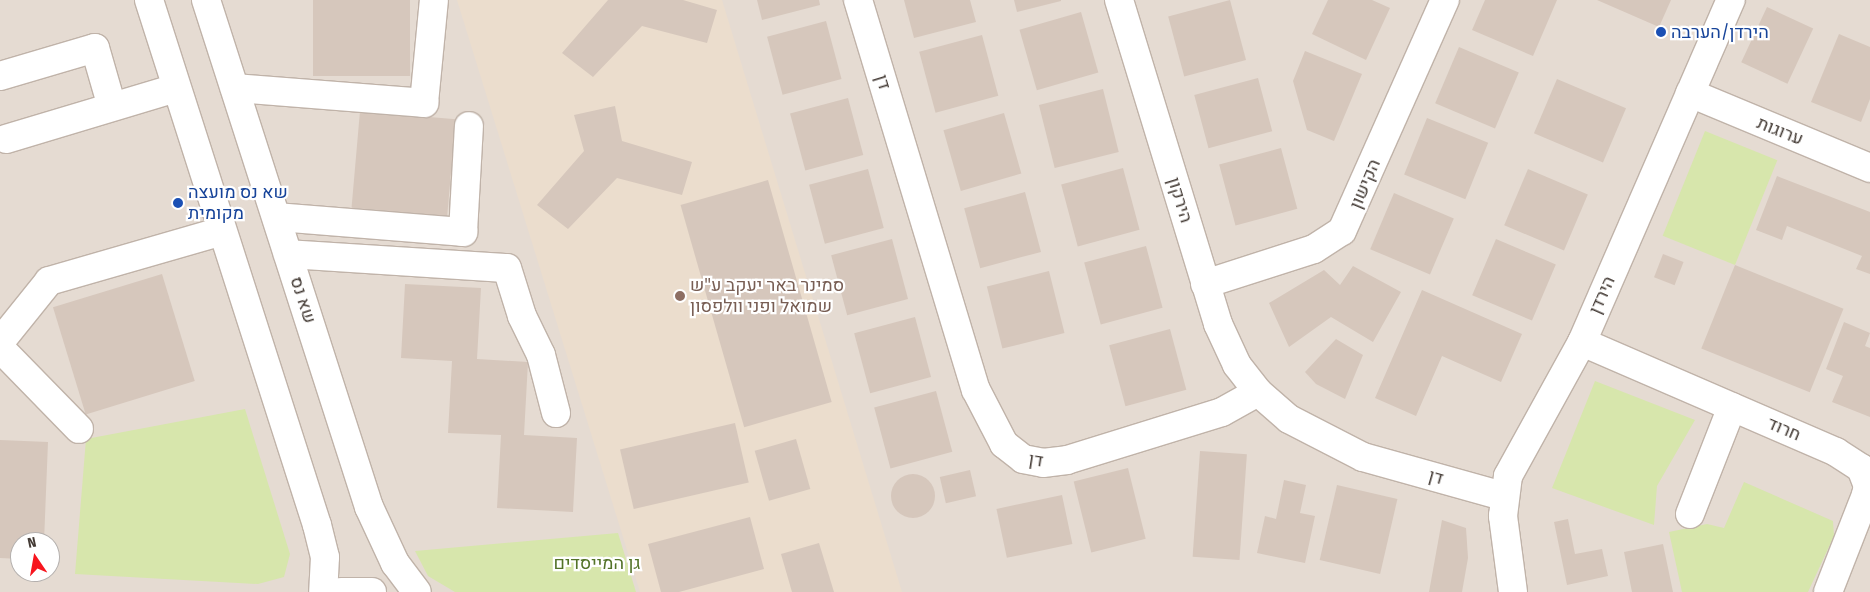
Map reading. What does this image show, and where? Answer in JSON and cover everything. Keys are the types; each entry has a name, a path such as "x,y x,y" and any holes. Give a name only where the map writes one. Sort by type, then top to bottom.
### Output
{"street":[{"path":"149,0 317,525 325,557 323,592"},
{"name":"שא נס","path":"206,0 380,534 417,592"},
{"path":"235,88 424,103 434,0"},
{"name":"דן","path":"858,0 976,390 1004,444 1023,459 1043,463 1068,460 1222,412 1258,392 1289,419 1348,451 1504,496"},
{"name":"הירקון","path":"1119,0 1205,284 1237,365 1258,392"},
{"name":"הקישון","path":"1205,284 1314,250 1342,231 1445,0"},
{"name":"הירדן","path":"1513,592 1504,496 1508,476 1582,342 1731,0"},
{"path":"0,76 95,48 112,107"},
{"path":"6,139 176,88"},
{"name":"ערוגות","path":"1690,93 1870,168"},
{"path":"276,217 463,232 469,126"},
{"path":"0,342 49,281 222,231"},
{"path":"288,254 507,268 522,316 541,356 556,413"},
{"name":"חרוד","path":"1582,342 1850,459 1866,475 1866,496 1828,592"},
{"path":"0,348 78,429"},
{"path":"1690,514 1732,407"},
{"path":"341,592 372,592"}],"shaded area":[{"path":"0,0 1870,0 1870,592 0,592"},
{"name":"סמינר באר יעקב ע\"ש שמואל ופני וולפסון","path":"457,0 722,0 902,592 640,592"}],"green space":[{"path":"1705,131 1777,160 1735,265 1663,236"},
{"path":"1595,381 1695,420 1657,486 1654,525 1552,488"},
{"path":"245,409 290,554 284,577 258,584 75,574 86,439"},
{"path":"1744,482 1833,521 1834,536 1808,592 1682,592 1669,532 1707,524 1724,528"},
{"name":"גן המייסדים","path":"618,533 636,592 455,592 428,576 415,551"}],"building":[{"path":"313,0 410,0 410,76 313,76"},
{"path":"608,0 683,0 717,10 707,43 642,26 593,77 562,53"},
{"path":"757,0 819,0 820,5 762,20"},
{"path":"904,0 970,0 976,22 914,38"},
{"path":"1014,0 1061,0 1061,1 1017,12"},
{"path":"1230,0 1246,60 1184,76 1168,17"},
{"path":"1328,0 1372,0 1390,8 1366,60 1312,34"},
{"path":"1485,0 1557,0 1533,56 1472,30"},
{"path":"1597,0 1671,0 1659,27"},
{"path":"1767,7 1813,29 1787,84 1741,62"},
{"path":"1081,12 1098,73 1037,90 1019,30"},
{"path":"826,21 842,79 783,95 767,37"},
{"path":"1839,34 1870,47 1870,99 1861,122 1811,102"},
{"path":"982,35 998,96 936,113 919,52"},
{"path":"1459,47 1519,72 1495,129 1435,103"},
{"path":"1305,51 1362,74 1334,141 1307,130 1293,81"},
{"path":"1258,78 1272,131 1208,148 1194,95"},
{"path":"1557,79 1626,108 1603,163 1534,133"},
{"path":"1103,89 1119,152 1055,168 1039,105"},
{"path":"848,98 863,155 805,171 790,114"},
{"path":"615,106 622,141 692,162 682,195 617,178 568,229 537,205 584,151 574,115"},
{"path":"360,111 456,119 447,216 352,208"},
{"path":"1004,113 1021,174 961,191 943,130"},
{"path":"1427,118 1488,143 1465,199 1404,175"},
{"path":"1281,148 1297,209 1235,225 1219,165"},
{"path":"1123,168 1140,230 1078,246 1061,185"},
{"path":"868,169 884,228 825,244 809,185"},
{"path":"1528,169 1588,194 1564,251 1504,225"},
{"path":"1777,176 1870,212 1870,274 1856,269 1862,256 1787,226 1782,240 1756,230"},
{"path":"768,180 832,402 744,427 681,205"},
{"path":"1025,192 1041,252 980,268 964,208"},
{"path":"1394,193 1454,218 1430,275 1370,249"},
{"path":"892,239 908,299 847,315 831,255"},
{"path":"1496,239 1556,264 1532,321 1472,295"},
{"path":"1146,246 1163,308 1101,324 1084,263"},
{"path":"1663,254 1684,262 1675,285 1654,277"},
{"path":"1735,265 1843,309 1810,392 1701,348"},
{"path":"1353,266 1401,292 1373,342 1331,317 1289,347 1269,303 1324,270 1340,285"},
{"path":"1049,271 1064,333 1002,349 987,286"},
{"path":"162,274 195,381 86,414 53,307"},
{"path":"405,284 481,288 477,359 528,362 524,435 577,438 573,512 497,508 501,435 448,433 452,361 401,358"},
{"path":"1422,290 1522,334 1501,382 1442,356 1416,416 1375,398"},
{"path":"915,317 931,377 870,393 854,333"},
{"path":"1844,322 1870,333 1865,346 1870,348 1870,417 1832,402 1843,376 1826,369"},
{"path":"1170,329 1186,390 1125,406 1109,345"},
{"path":"1336,339 1363,355 1345,399 1316,384 1305,372"},
{"path":"936,391 952,452 890,468 874,408"},
{"path":"735,423 749,482 634,509 620,450"},
{"path":"796,439 810,489 769,501 755,451"},
{"path":"0,440 48,442 44,532 10,532 10,558 0,558"},
{"path":"1200,451 1247,454 1239,560 1193,557"},
{"path":"1128,468 1146,539 1091,552 1074,482"},
{"path":"970,470 976,496 946,503 940,477"},
{"path":"913,474 925,478 931,484 935,496 931,508 925,514 913,518 901,514 895,508 891,496 895,484 901,478"},
{"path":"1284,480 1306,485 1300,513 1315,516 1305,563 1257,553 1265,516 1276,519"},
{"path":"1337,485 1397,499 1380,574 1320,560"},
{"path":"1062,495 1072,544 1007,558 996,509"},
{"path":"750,517 764,569 679,592 661,592 648,544"},
{"path":"1568,519 1575,554 1602,549 1608,576 1567,585 1554,522"},
{"path":"1442,520 1466,528 1468,558 1462,592 1429,592"},
{"path":"819,543 834,592 792,592 781,554"},
{"path":"1663,544 1673,592 1632,592 1624,552"}],"place":[{"name":"הירדן/הערבה","path":"1661,32"},
{"name":"שא נס מועצה מקומית","path":"178,203"},
{"name":"סמינר באר יעקב ע\"ש שמואל ופני וולפסון","path":"680,296"}]}
